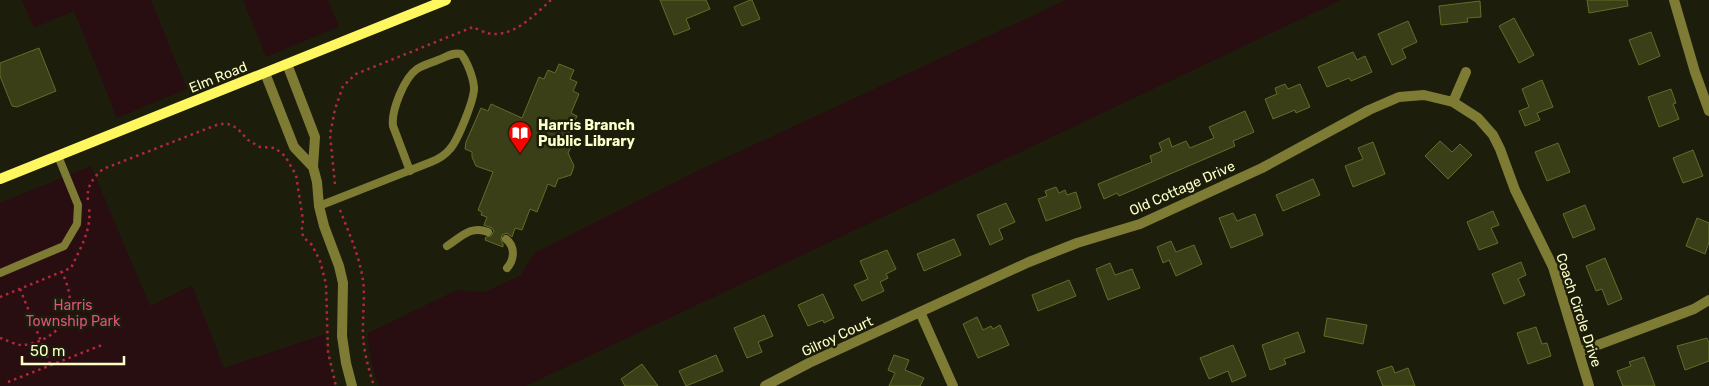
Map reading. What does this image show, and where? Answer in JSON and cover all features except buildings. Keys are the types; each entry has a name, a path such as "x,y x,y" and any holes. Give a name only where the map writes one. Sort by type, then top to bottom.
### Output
{"street":[{"name":"Elm Road","path":"0,179 446,0"},
{"path":"1674,0 1695,72 1709,111"},
{"path":"287,64 315,137 313,167 324,226 339,266 342,283 342,336 352,386"},
{"path":"1453,102 1466,72"},
{"path":"265,73 294,147 313,167"},
{"name":"Old Cottage Drive","path":"920,312 1029,262 1077,243 1140,224 1262,168 1369,110 1399,97 1424,95 1453,102 1478,118 1493,135 1500,149 1514,190"},
{"name":"Coach Circle Drive","path":"1514,190 1553,267 1589,386"},
{"path":"1579,352 1694,309 1709,300"},
{"path":"920,312 953,386"},
{"name":"Gilroy Court","path":"765,386 920,312"}],"lane":[{"path":"319,206 410,171 439,159 455,142 474,90 472,79 461,54 455,53 421,66 412,73 405,84 392,119 410,171"},
{"path":"0,273 64,246 77,224 78,205 58,156"},
{"path":"447,246 472,230 479,229 488,232"},
{"path":"506,239 510,242 513,250 511,262 507,268"}],"path":[{"path":"0,297 71,268 87,233 90,216 87,194 92,179 103,169 211,126 228,124 237,128 248,140 260,148 275,148 286,156 296,175 303,220 303,238 312,245 320,261 326,284 328,352 336,386"},
{"path":"340,210 359,261 363,280 364,350 374,386"},
{"path":"0,338 20,345 41,341 60,328 69,309 68,288 62,272"},
{"path":"20,289 50,366"},
{"path":"8,382 102,345"}],"green space":[{"path":"22,0 151,0 187,89 117,118 74,11 34,28"},
{"path":"243,0 328,0 339,27 266,57"},
{"path":"1066,0 1341,0 526,386 379,386 371,360 368,333 457,290 485,292 521,275 534,253 697,171"},
{"name":"Harris Township Park","path":"91,166 150,306 192,285 224,368 325,334 328,359 335,386 0,386 0,203"}],"place":[{"name":"Harris Branch Public Library","path":"520,154"}]}
